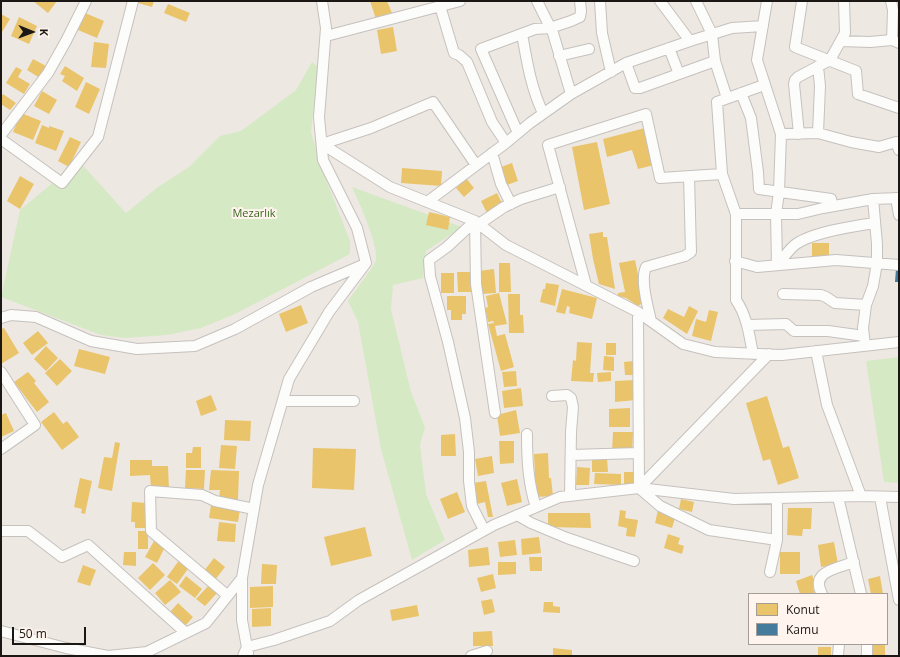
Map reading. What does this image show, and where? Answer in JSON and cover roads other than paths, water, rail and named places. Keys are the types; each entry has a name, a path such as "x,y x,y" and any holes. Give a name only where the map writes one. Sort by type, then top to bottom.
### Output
{"street":[{"path":"1,135 48,73 86,1"},
{"path":"1,139 62,183 98,137 133,1"},
{"path":"322,1 326,36 319,117 324,160 357,228 366,263"},
{"path":"326,36 460,1"},
{"path":"537,1 550,28 571,94"},
{"path":"518,133 481,49 536,29 550,28 580,17 580,1"},
{"path":"600,1 602,33 611,72"},
{"path":"660,1 690,41"},
{"path":"696,1 712,34 715,61 727,98"},
{"path":"767,1 757,60 781,134 779,192 776,214 777,265"},
{"path":"802,1 795,47 856,70 858,94 898,105"},
{"path":"799,134 794,84 795,80 830,60 845,33 844,1"},
{"path":"841,41 895,42 891,1"},
{"path":"440,6 454,53 459,55 466,62 492,122 506,143"},
{"path":"427,202 571,94 626,63 732,28 763,26"},
{"path":"522,34 536,98 544,113"},
{"path":"669,48 679,74"},
{"path":"559,56 589,49"},
{"path":"626,63 635,88 640,88 715,61"},
{"path":"818,66 820,86 818,134"},
{"path":"753,354 742,309 736,300 736,214 722,174 717,102 764,85"},
{"path":"741,93 751,118 759,189 831,199 833,206"},
{"path":"322,144 371,128 433,102 476,166"},
{"path":"586,285 548,145 646,114 660,178 722,174"},
{"path":"781,134 818,134 879,147 896,142 899,150"},
{"path":"322,144 390,187 477,223 506,245 638,312 683,344 715,352 782,355 816,351 864,340"},
{"path":"492,153 501,184 511,204"},
{"path":"651,321 643,273 646,267 685,256 691,252 689,176"},
{"path":"484,530 472,506 468,481 469,452 465,418 448,342 430,276 428,260 477,223 511,204 521,199 560,187"},
{"path":"736,214 798,214 873,199 898,198 899,215"},
{"path":"864,340 863,328 866,305 873,286 877,263 873,199"},
{"path":"477,223 476,284 495,412"},
{"path":"777,265 795,244 804,240 845,228 875,224"},
{"path":"735,261 757,267 836,260 899,265"},
{"path":"1,318 11,315 36,317 91,341 137,349 195,346 235,330 311,287 366,263"},
{"path":"366,263 329,312 289,379 258,485 242,578 242,620 246,653 274,640 330,621 359,600 484,530 560,497 639,488 734,499 861,496 899,497"},
{"path":"783,294 821,295 826,296 835,303 866,305"},
{"path":"638,312 639,488 660,506 709,530 777,540"},
{"path":"747,325 786,324 794,331 828,331 864,340 899,342"},
{"path":"816,351 827,405 861,496"},
{"path":"639,488 769,354"},
{"path":"1,372 35,425 1,448"},
{"path":"552,396 566,395 571,398 573,407 570,496"},
{"path":"283,401 354,401"},
{"path":"527,434 528,473 531,491 536,507"},
{"path":"571,454 639,453"},
{"path":"227,596 151,531 150,491 202,495 215,500 254,509"},
{"path":"838,497 861,593"},
{"path":"880,497 899,600"},
{"path":"770,572 777,540 777,498"},
{"path":"517,515 531,523 567,538 634,561"},
{"path":"1,531 28,531 62,557 88,545 186,633"},
{"path":"821,593 819,590 818,580 822,574 854,562"},
{"path":"1,631 66,648 108,656 147,652 206,623 242,578"},
{"path":"838,656 839,645"},
{"path":"867,645 867,656"},
{"path":"471,656 487,651"}],"park label":[{"name":"Mezarlık","path":"254,214"}]}
